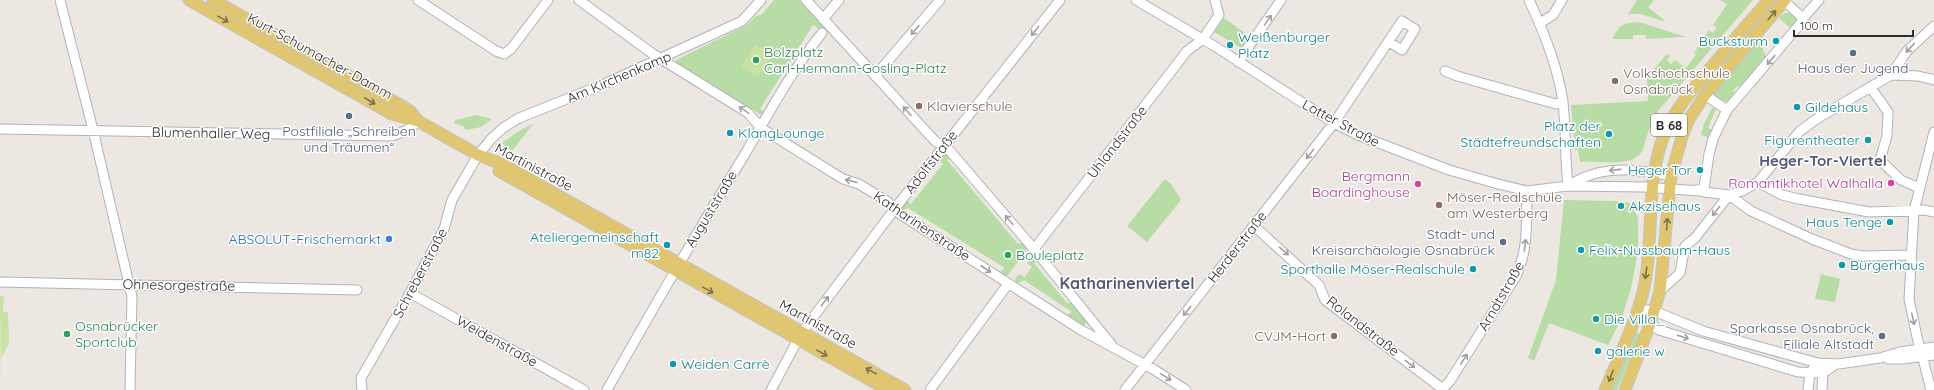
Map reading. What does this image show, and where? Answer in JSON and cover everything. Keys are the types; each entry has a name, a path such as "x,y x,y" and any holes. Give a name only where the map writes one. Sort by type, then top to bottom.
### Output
{"main road":[{"name":"Kurt-Schumacher-Damm","path":"189,0 392,114 418,121 478,155"},
{"name":"Kurt-Schumacher-Damm","path":"213,0 402,106 411,112 418,121"},
{"name":"B 68","path":"1605,390 1637,312 1646,269 1656,157 1662,140 1676,113 1697,84 1769,0"},
{"name":"B 68","path":"1627,389 1660,291 1671,176 1674,161 1684,131 1693,113 1705,95 1784,1"},
{"name":"Martinistraße","path":"478,155 498,171 676,267 799,336 888,390"},
{"name":"Martinistraße","path":"799,336 905,390"}],"street":[{"path":"60,0 93,130 129,284 132,308 130,390"},
{"path":"418,0 496,51 504,54 511,49 548,0"},
{"name":"Am Kirchenkamp","path":"478,155 503,128 519,118 571,98 662,59 742,21 761,0"},
{"path":"806,0 934,140 950,151 1034,249 1113,347"},
{"path":"823,18 839,0"},
{"path":"875,76 940,0"},
{"name":"Adolfstraße","path":"771,390 799,336 944,147 1060,0"},
{"name":"Lotter Straße","path":"1136,0 1202,39 1334,123 1358,135 1449,170 1527,191 1568,186 1653,187 1700,190 1704,192 1729,195"},
{"name":"Uhlandstraße","path":"1034,249 1187,51 1202,39 1219,15 1215,0"},
{"path":"1238,62 1281,0"},
{"path":"1529,0 1540,23 1556,73 1562,102 1568,186"},
{"path":"1540,23 1553,15 1562,0"},
{"path":"1700,190 1709,154 1727,110 1819,0"},
{"name":"Katharinenstraße","path":"583,1 662,59 748,113 761,128 843,179 859,184 888,202 900,214 1081,330 1186,390"},
{"path":"1784,1 1803,18"},
{"path":"1660,291 1680,273 1685,246 1704,228 1729,195 1742,191 1758,182 1800,131 1818,118 1891,75 1907,51 1934,26"},
{"name":"Auguststraße","path":"607,390 676,267 809,49 822,33"},
{"name":"Herderstraße","path":"1125,390 1334,123 1389,42"},
{"path":"1445,71 1457,76 1556,104 1562,102"},
{"path":"1891,75 1918,76 1934,80"},
{"path":"1871,88 1888,112 1887,136 1880,160 1901,180 1919,188"},
{"path":"1705,95 1727,110"},
{"name":"Blumenhaller Weg","path":"0,129 393,136 411,128 418,121"},
{"path":"1931,390 1921,352 1913,302 1911,255 1914,211 1919,188 1929,165 1934,132"},
{"name":"Schreberstraße","path":"362,390 361,378 410,293 444,229 452,200 478,155"},
{"name":"Lotter Straße","path":"1568,186 1581,177 1598,172 1629,170 1654,172 1671,176"},
{"path":"1758,182 1782,195 1869,212 1934,212"},
{"name":"Arndtstraße","path":"1442,390 1454,375 1516,276 1523,262 1526,244 1527,191"},
{"path":"1729,195 1752,211 1812,239 1851,254 1863,256 1911,255"},
{"name":"Rolandstraße","path":"1254,226 1319,285 1325,300 1442,390"},
{"name":"Ohnesorgestraße","path":"0,282 357,290"},
{"path":"930,390 1008,284"},
{"name":"Weidenstraße","path":"410,293 584,390"},
{"path":"1637,312 1654,312 1703,331 1818,363 1835,365 1880,358 1900,352 1921,352 1934,355"},
{"path":"1637,312 1659,330 1740,356 1798,372 1823,373 1835,365"},
{"path":"1081,330 1089,326 1091,320"},
{"path":"1921,352 1934,348"},
{"path":"1808,390 1810,373 1818,363"},
{"path":"1818,363 1823,373 1822,390"}],"green space":[{"path":"774,0 799,0 823,26 821,30 813,25 760,109 766,113 763,116 676,62 676,60 747,25 756,16 761,15"},
{"path":"1637,0 1654,0 1648,7 1666,22 1641,14 1628,14"},
{"name":"Platz der Städtefreundschaften","path":"1720,0 1753,0 1658,111 1658,115 1650,127 1643,149 1639,155 1624,161 1580,162 1578,150 1575,150 1571,105 1648,101 1647,77 1667,54 1670,56 1667,60 1671,64 1675,60 1686,68 1696,55 1694,53 1709,30 1713,33 1717,28 1713,25 1727,4"},
{"path":"1785,13 1790,13 1799,19 1793,30 1779,17"},
{"path":"1224,18 1249,36 1241,48 1214,32"},
{"path":"1639,22 1686,37 1646,39 1646,35 1633,35 1633,39 1612,39 1617,31 1625,24"},
{"path":"1758,42 1760,42 1767,59 1742,88 1737,86 1733,91 1737,96 1730,102 1719,101 1714,94 1715,91"},
{"name":"Bolzplatz Carl-Hermann-Gosling-Platz","path":"755,44 772,55 758,77 741,66"},
{"path":"1712,108 1716,109 1708,128 1712,130 1710,138 1701,135 1704,124"},
{"path":"477,115 492,119 481,127 466,130 464,129 465,127 454,123 455,120"},
{"path":"534,123 512,151 502,143 519,131"},
{"path":"946,154 953,159 947,160 1018,244 1023,243 1028,248 1008,275 1000,272 1005,268 908,208 902,211 901,208 905,199 911,204 943,164 938,159"},
{"path":"1165,179 1172,185 1181,200 1147,242 1127,226"},
{"path":"1564,200 1613,201 1630,203 1638,217 1638,252 1631,288 1621,320 1608,345 1549,323 1534,361 1528,358 1556,280"},
{"path":"1033,256 1039,262 1034,263 1067,303 1073,303 1087,320 1085,325 1082,325 1067,315 1072,312 1024,280 1018,283 1016,282 1015,279 1019,274 1025,277 1032,267 1027,263"},
{"path":"1821,274 1840,279 1835,302 1815,299"},
{"path":"0,296 4,296 3,312 8,312 9,343 1,359 1,390"},
{"path":"1633,330 1640,334 1617,390 1609,390"}],"place":[{"name":"Bucksturm","path":"1776,41"},
{"name":"Weißenburger Platz","path":"1230,45"},
{"name":"Haus der Jugend","path":"1853,53"},
{"name":"Bolzplatz Carl-Hermann-Gosling-Platz","path":"756,60"},
{"name":"Volkshochschule Osnabrück","path":"1615,81"},
{"name":"Klavierschule","path":"919,106"},
{"name":"Gildehaus","path":"1797,107"},
{"name":"Postfiliale „Schreiben und Träumen“","path":"349,116"},
{"name":"KlangLounge","path":"730,133"},
{"name":"Platz der Städtefreundschaften","path":"1609,134"},
{"name":"Figurentheater","path":"1868,140"},
{"name":"Heger Tor","path":"1700,170"},
{"name":"Romantikhotel Walhalla","path":"1891,183"},
{"name":"Bergmann Boardinghouse","path":"1418,184"},
{"name":"Möser-Realschule am Westerberg","path":"1439,205"},
{"name":"Akzisehaus","path":"1621,206"},
{"name":"Haus Tenge","path":"1890,222"},
{"name":"ABSOLUT-Frischemarkt","path":"389,239"},
{"name":"Stadt- und Kreisarchäologie Osnabrück","path":"1503,242"},
{"name":"Ateliergemeinschaft m82","path":"667,245"},
{"name":"Felix-Nussbaum-Haus","path":"1581,250"},
{"name":"Bouleplatz","path":"1008,255"},
{"name":"Bürgerhaus","path":"1842,265"},
{"name":"Sporthalle Möser-Realschule","path":"1473,269"},
{"name":"Die Villa_","path":"1596,319"},
{"name":"Osnabrücker Sportclub","path":"67,334"},
{"name":"CVJM-Hort","path":"1334,336"},
{"name":"Sparkasse Osnabrück, Filiale Altstadt","path":"1882,336"},
{"name":"galerie w","path":"1598,351"},
{"name":"Weiden Carrè","path":"673,364"}],"district":[{"name":"Heger-Tor-Viertel","path":"1823,161"},
{"name":"Katharinenviertel","path":"1127,283"}]}
